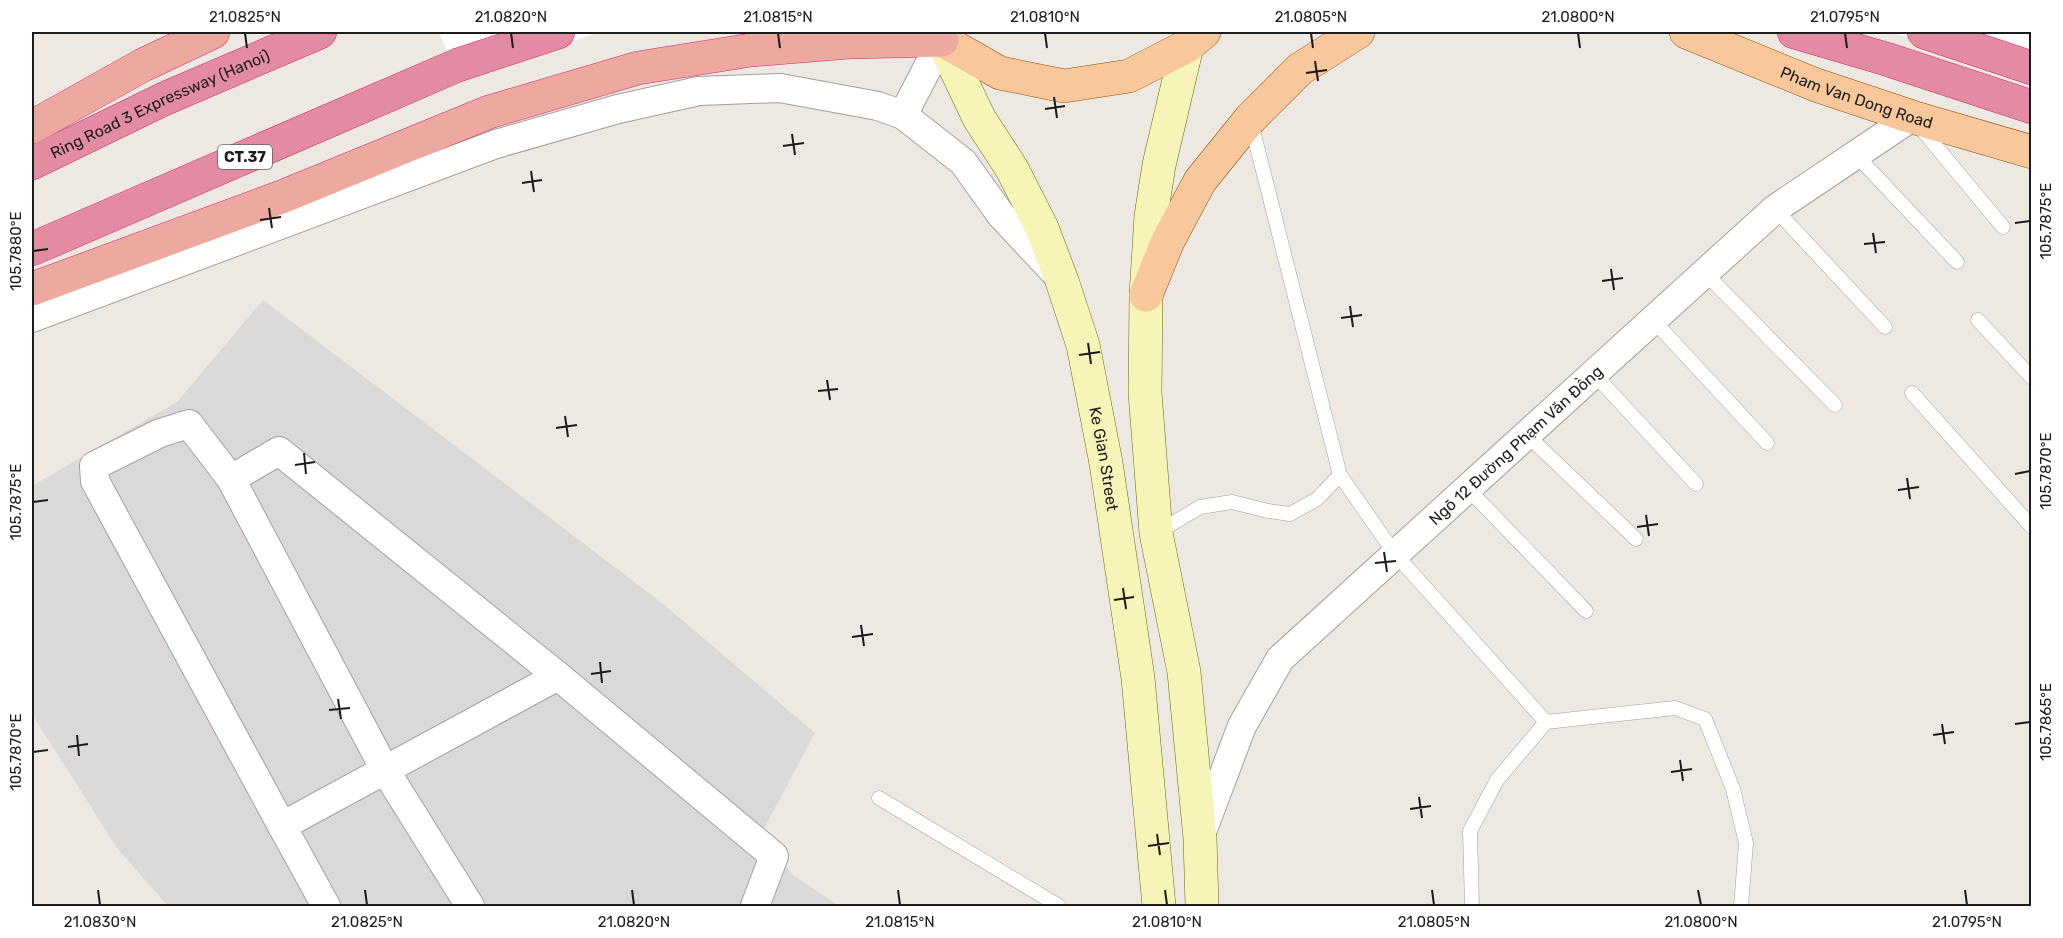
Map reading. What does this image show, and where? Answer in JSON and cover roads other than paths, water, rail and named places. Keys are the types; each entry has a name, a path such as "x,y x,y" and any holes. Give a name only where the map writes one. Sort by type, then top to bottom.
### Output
{"highway":[{"path":"32,127 143,65 213,32"},
{"name":"Ring Road 3 Expressway (Hanoi)","path":"32,163 166,98 320,32"},
{"name":"CT.37","path":"32,249 458,65 558,32"},
{"path":"1794,32 1886,59 2031,107"},
{"path":"1924,32 2031,68"},
{"path":"32,289 284,196 489,112 638,68 751,50 938,36"}],"main road":[{"path":"1146,295 1168,241 1200,181 1250,119 1300,69 1358,32"},
{"name":"Pham Van Dong Road","path":"1686,32 1816,85 1912,117 2031,152"},
{"path":"1850,32 2031,92"},
{"path":"938,36 1000,73 1064,86 1129,76 1196,39"},
{"name":"Ke Gian Street","path":"938,36 979,118 1012,169 1042,228 1083,345 1106,463 1138,678 1159,906"},
{"path":"1196,39 1159,165 1151,216 1146,295 1145,393 1156,533 1184,672 1200,838 1202,906"},
{"path":"1145,746 1190,740"}],"street":[{"path":"903,115 938,36"},
{"path":"32,318 496,144 618,109 699,91 780,88 878,106 903,115 963,162 1001,215 1062,280"},
{"name":"Ngõ 12 Đường Phạm Văn Đồng","path":"1200,838 1242,726 1280,659 1776,209 1912,117"},
{"path":"326,906 95,481 94,466 160,433 189,424 231,479 385,770 470,906"},
{"path":"231,479 279,451 558,676 774,856 755,906"},
{"path":"282,826 558,676"}],"lane":[{"path":"1912,117 2003,227"},
{"path":"1250,119 1340,475 1395,554 1546,722"},
{"path":"1855,154 1957,262"},
{"path":"1776,209 1886,327"},
{"path":"1705,273 1835,405"},
{"path":"1653,320 1767,443"},
{"path":"1978,320 2031,378"},
{"path":"1594,374 1696,484"},
{"path":"1912,393 2031,527"},
{"path":"1527,435 1636,539"},
{"path":"1156,533 1200,507 1232,502 1268,512 1290,514 1317,499 1340,475"},
{"path":"1467,488 1586,611"},
{"path":"1472,906 1470,831 1497,780 1546,722 1676,708 1705,719 1733,789 1746,843 1741,906"},
{"path":"879,798 1059,906"}]}
